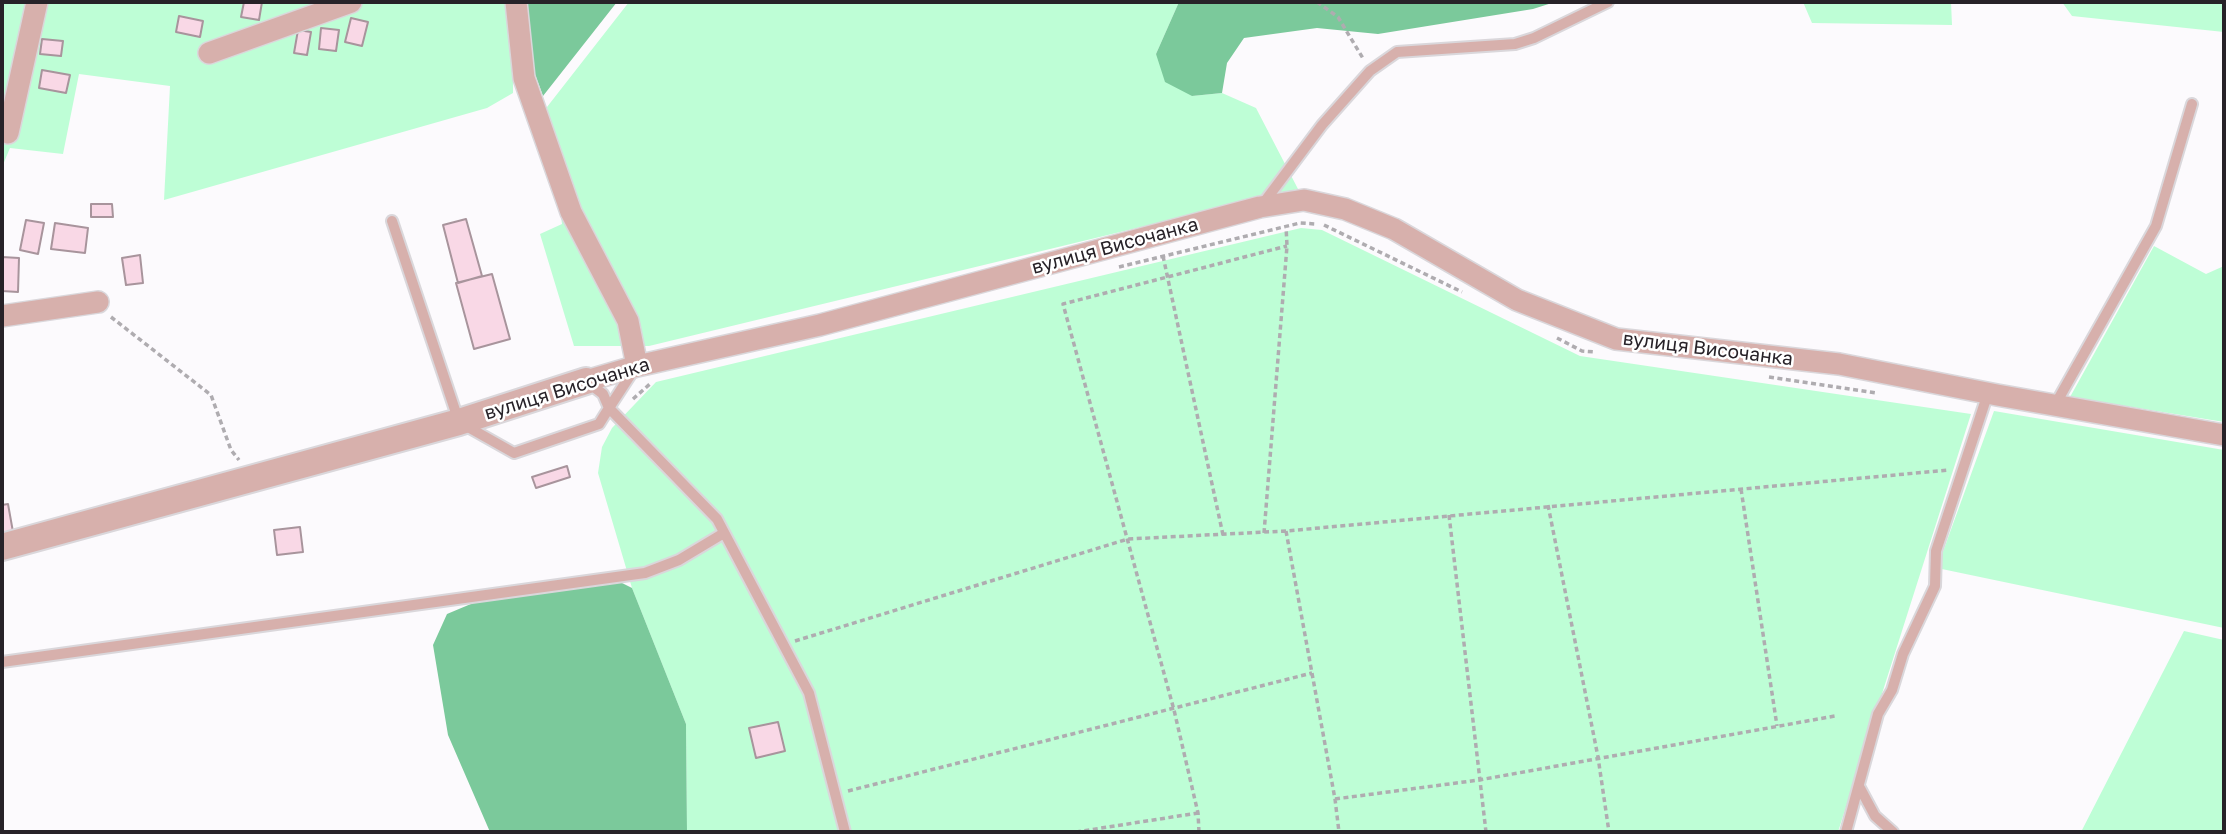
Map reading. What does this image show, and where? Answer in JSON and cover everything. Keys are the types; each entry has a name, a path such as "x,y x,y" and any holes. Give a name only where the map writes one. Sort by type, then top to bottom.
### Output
{"street":[{"path":"8,134 37,2"},
{"path":"209,52 351,2"},
{"path":"516,2 524,78 571,212 628,321 637,366"},
{"name":"вулиця Височанка","path":"2,547 459,422 637,366 820,325 1260,207 1304,200 1345,209 1394,229 1517,300 1616,339 1839,364 2224,435"},
{"path":"2,316 98,302"}],"lane":[{"path":"1260,207 1322,125 1370,71 1397,52 1515,44 1534,38 1608,2"},
{"path":"2054,405 2156,226 2192,104"},
{"path":"392,221 459,422 514,453 599,424 637,366"},
{"path":"586,381 603,394 609,408 717,519 808,693 845,832"},
{"path":"1846,832 1878,714 1892,690 1903,654 1935,586 1936,551 1988,393"},
{"path":"2,662 645,573 678,560 724,533"},
{"path":"1860,788 1875,816 1893,832"}],"path":[{"path":"1317,2 1338,16 1370,71"},
{"path":"1109,269 1300,223 1323,225 1471,297"},
{"path":"1264,533 1287,246 1286,226"},
{"path":"1199,832 1199,813 1174,710 1063,304 1287,246"},
{"path":"1163,256 1223,535"},
{"path":"98,302 113,319 211,395 231,450 254,477"},
{"path":"1557,339 1582,351 1596,352"},
{"path":"1762,376 1886,394"},
{"path":"618,417 656,379"},
{"path":"783,644 1128,539 1264,533 1963,469"},
{"path":"1741,488 1777,726"},
{"path":"1548,506 1598,757 1609,832"},
{"path":"1449,515 1486,832"},
{"path":"1286,531 1339,832"},
{"path":"836,794 1312,673"},
{"path":"1335,799 1479,780 1835,716"},
{"path":"1076,832 1199,813"}],"green space":[{"path":"2,2 514,2 513,93 487,108 164,200 170,86 79,74 63,154 10,148 2,167"},
{"path":"521,2 617,2 543,96 526,50"},
{"path":"629,2 1179,2 1156,54 1192,96 1222,93 1256,108 1298,189 649,346 574,346 540,234 562,224 547,107"},
{"path":"1179,2 1555,2 1533,9 1378,34 1317,28 1244,38 1227,63 1222,93 1192,96 1165,82 1156,54"},
{"path":"1803,2 1951,2 1952,25 1812,23"},
{"path":"2062,2 2224,2 2224,32 2072,16"},
{"path":"1301,228 1322,230 1580,356 1971,414 1838,832 687,832 686,724 632,588 598,473 602,447 612,428 656,382"},
{"path":"2154,246 2206,274 2224,266 2224,422 2070,397"},
{"path":"1994,411 2224,450 2224,628 1937,568"},
{"path":"616,580 632,588 686,724 687,832 490,832 448,735 433,645 447,614 478,601"},
{"path":"2184,631 2224,640 2224,832 2081,832"}],"building":[{"path":"244,2 262,2 259,20 241,17"},
{"path":"179,16 203,21 200,37 176,32"},
{"path":"351,18 368,22 362,46 345,42"},
{"path":"321,28 339,30 336,51 319,49"},
{"path":"298,30 311,32 307,55 294,53"},
{"path":"42,39 63,41 61,56 40,54"},
{"path":"42,70 70,75 66,93 39,88"},
{"path":"91,204 112,204 113,217 91,217"},
{"path":"466,219 482,276 458,283 443,225"},
{"path":"26,220 44,223 38,254 20,250"},
{"path":"55,223 88,228 85,253 51,249"},
{"path":"140,255 143,283 126,285 122,258"},
{"path":"2,257 19,258 18,292 2,291"},
{"path":"492,274 510,339 474,349 456,283"},
{"path":"567,466 570,477 536,488 532,477"},
{"path":"8,504 13,532 2,534 2,505"},
{"path":"300,527 303,552 277,555 274,530"},
{"path":"778,722 785,751 756,758 749,728"}]}
